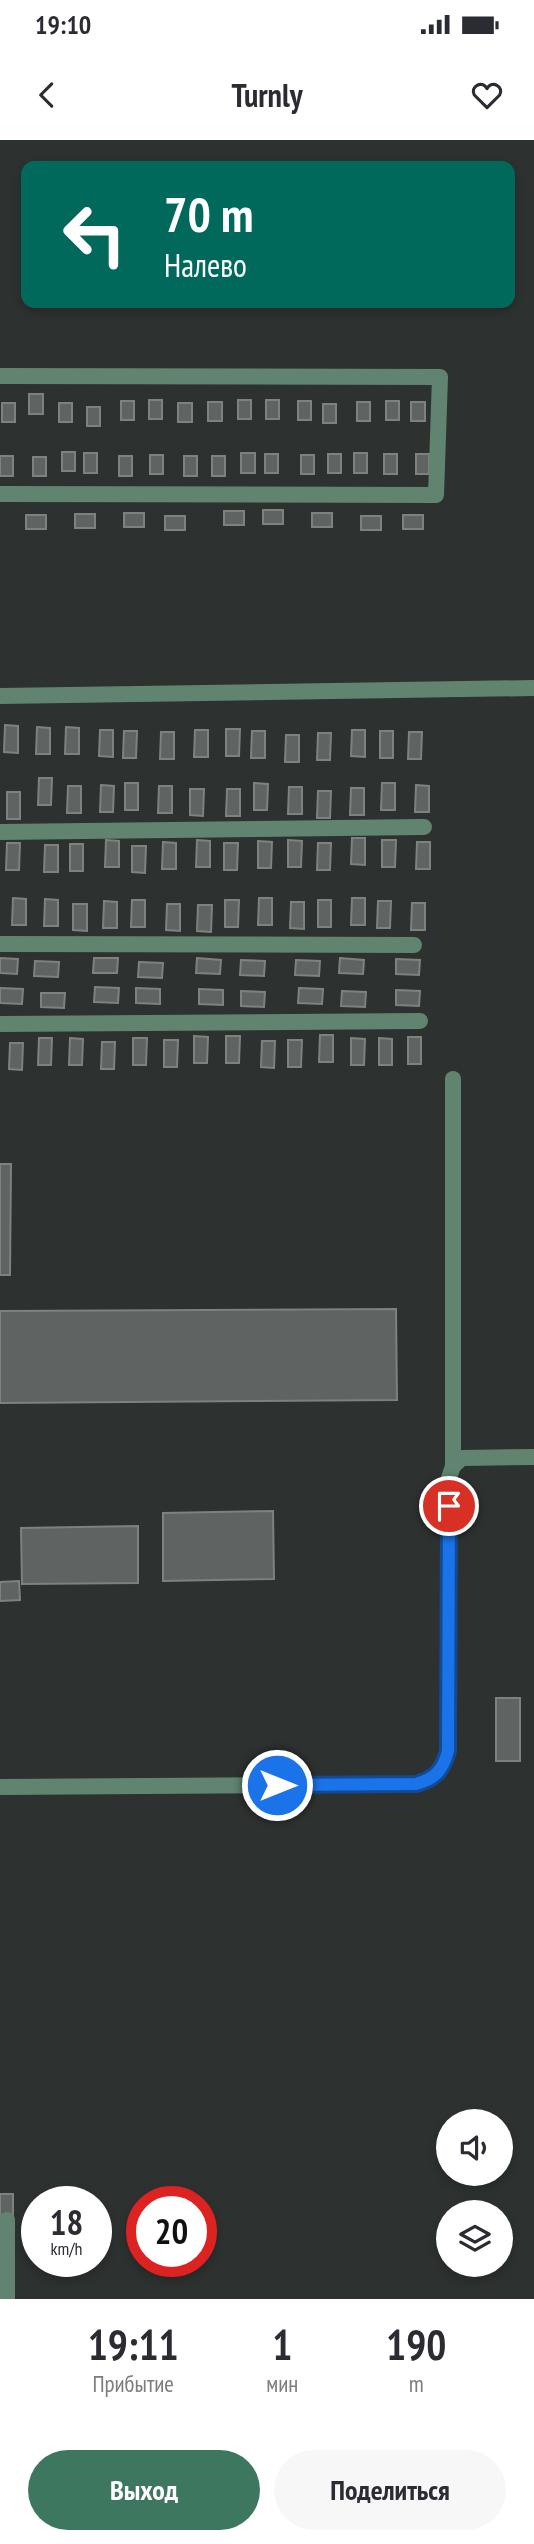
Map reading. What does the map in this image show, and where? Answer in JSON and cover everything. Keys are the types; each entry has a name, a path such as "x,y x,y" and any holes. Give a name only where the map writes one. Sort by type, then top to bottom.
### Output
{"lane":[{"path":"0,376 440,377 436,495 0,494"},
{"path":"0,696 534,688"},
{"path":"0,832 424,827"},
{"path":"0,944 414,944"},
{"path":"0,1024 420,1021"},
{"path":"0,1787 416,1784 433,1777 445,1764 448,1751 449,1478 453,1466 453,1079"},
{"path":"453,1466 461,1458 534,1457"},
{"path":"6,2220 7,2299"}],"building":[{"path":"29,394 43,394 43,414 29,414"},
{"path":"149,400 162,400 162,419 149,419"},
{"path":"238,400 251,400 251,419 238,419"},
{"path":"266,400 279,400 279,419 266,419"},
{"path":"121,401 134,401 134,420 121,420"},
{"path":"298,401 311,401 311,420 298,420"},
{"path":"386,401 399,401 399,420 386,420"},
{"path":"208,402 222,402 222,421 208,421"},
{"path":"357,402 370,402 370,421 357,421"},
{"path":"411,402 425,402 425,421 411,421"},
{"path":"2,403 15,403 15,422 2,422"},
{"path":"59,403 72,403 72,422 59,422"},
{"path":"178,403 192,403 192,422 178,422"},
{"path":"323,404 336,404 336,423 323,423"},
{"path":"87,407 100,407 100,426 87,426"},
{"path":"62,452 75,452 75,471 62,471"},
{"path":"84,453 97,453 97,473 84,473"},
{"path":"241,453 255,453 255,473 241,473"},
{"path":"354,453 367,453 367,473 354,473"},
{"path":"265,454 278,454 278,473 265,473"},
{"path":"328,454 341,454 341,473 328,473"},
{"path":"384,454 397,454 397,474 384,474"},
{"path":"416,454 429,454 429,474 416,474"},
{"path":"150,455 163,455 163,474 150,474"},
{"path":"301,455 314,455 314,474 301,474"},
{"path":"0,456 13,456 13,476 0,476"},
{"path":"119,456 132,456 132,476 119,476"},
{"path":"184,456 197,456 197,476 184,476"},
{"path":"212,456 225,456 225,476 212,476"},
{"path":"33,457 46,457 46,476 33,476"},
{"path":"263,510 283,510 283,524 263,524"},
{"path":"224,511 244,511 244,525 224,525"},
{"path":"124,513 144,513 144,527 124,527"},
{"path":"312,513 332,513 332,527 312,527"},
{"path":"75,514 95,514 95,528 75,528"},
{"path":"26,515 46,515 46,529 26,529"},
{"path":"403,515 423,515 423,529 403,529"},
{"path":"165,516 185,516 185,530 165,530"},
{"path":"361,516 381,516 381,530 361,530"},
{"path":"5,725 18,726 18,753 4,752"},
{"path":"37,727 50,728 50,754 36,754"},
{"path":"66,727 79,728 79,754 65,754"},
{"path":"226,729 240,729 239,756 226,756"},
{"path":"100,730 113,730 113,757 99,756"},
{"path":"195,730 208,730 208,757 194,757"},
{"path":"352,730 365,730 365,757 351,756"},
{"path":"124,731 137,731 136,758 123,758"},
{"path":"252,731 265,731 265,758 251,758"},
{"path":"380,731 393,731 393,758 380,758"},
{"path":"161,732 174,732 174,759 160,759"},
{"path":"409,732 422,732 421,759 408,759"},
{"path":"318,733 331,733 330,760 317,760"},
{"path":"286,735 299,735 299,762 285,762"},
{"path":"39,778 52,778 51,805 38,805"},
{"path":"125,783 138,783 138,810 125,810"},
{"path":"254,783 268,784 267,810 254,810"},
{"path":"382,783 395,783 395,810 381,810"},
{"path":"101,785 114,786 113,812 100,812"},
{"path":"416,785 429,786 429,812 415,812"},
{"path":"68,786 81,786 81,813 67,813"},
{"path":"159,786 172,786 172,813 158,813"},
{"path":"289,787 302,787 302,814 288,814"},
{"path":"351,788 364,788 364,815 350,815"},
{"path":"190,789 204,789 203,816 190,815"},
{"path":"227,789 240,789 240,816 226,816"},
{"path":"318,791 331,791 330,818 317,818"},
{"path":"7,792 20,792 20,819 7,819"},
{"path":"352,838 365,838 365,865 351,864"},
{"path":"106,840 119,841 119,867 105,867"},
{"path":"197,840 210,841 210,867 196,867"},
{"path":"288,840 302,841 301,867 288,867"},
{"path":"382,840 396,840 395,867 382,867"},
{"path":"258,841 272,842 271,868 258,868"},
{"path":"163,842 176,843 176,869 162,869"},
{"path":"417,842 430,842 430,869 416,869"},
{"path":"7,843 20,843 19,870 6,870"},
{"path":"224,843 238,843 237,870 224,870"},
{"path":"318,843 331,843 330,870 317,870"},
{"path":"70,844 83,844 83,871 70,871"},
{"path":"45,845 58,845 58,872 44,872"},
{"path":"132,846 146,846 145,873 132,872"},
{"path":"13,898 26,899 26,925 12,925"},
{"path":"259,898 272,898 272,925 258,925"},
{"path":"352,898 365,898 365,925 351,925"},
{"path":"45,899 58,900 58,926 44,926"},
{"path":"132,900 145,900 145,927 131,927"},
{"path":"225,900 239,900 238,927 225,927"},
{"path":"318,900 331,900 331,927 318,927"},
{"path":"104,901 117,902 117,928 103,928"},
{"path":"378,901 391,901 390,928 377,928"},
{"path":"291,902 304,902 304,929 290,928"},
{"path":"412,903 425,903 425,930 411,930"},
{"path":"73,904 87,904 87,931 73,930"},
{"path":"167,904 180,904 180,931 166,930"},
{"path":"198,905 212,905 211,932 197,931"},
{"path":"0,958 18,959 17,974 0,973"},
{"path":"94,958 118,958 117,973 93,973"},
{"path":"197,958 221,960 220,974 196,973"},
{"path":"340,958 364,960 363,974 339,973"},
{"path":"396,959 420,960 419,975 396,974"},
{"path":"241,960 265,961 264,976 240,975"},
{"path":"296,960 320,961 319,976 295,975"},
{"path":"35,961 59,962 58,977 34,976"},
{"path":"139,962 163,963 162,978 138,977"},
{"path":"95,987 119,988 118,1003 94,1002"},
{"path":"0,988 23,989 22,1004 0,1003"},
{"path":"136,988 160,989 160,1004 136,1003"},
{"path":"299,988 323,989 322,1004 298,1003"},
{"path":"199,989 223,990 223,1005 199,1004"},
{"path":"396,990 420,991 419,1006 396,1005"},
{"path":"241,991 265,992 264,1007 241,1006"},
{"path":"342,991 366,992 365,1007 341,1006"},
{"path":"41,993 65,993 64,1008 41,1007"},
{"path":"320,1035 333,1035 333,1062 319,1062"},
{"path":"194,1036 208,1037 207,1063 194,1063"},
{"path":"226,1036 240,1036 239,1063 226,1063"},
{"path":"408,1037 421,1037 421,1064 408,1064"},
{"path":"39,1038 52,1038 51,1065 38,1065"},
{"path":"70,1038 83,1039 82,1065 69,1065"},
{"path":"133,1038 147,1038 146,1065 133,1065"},
{"path":"351,1038 365,1039 364,1065 351,1065"},
{"path":"379,1038 392,1039 392,1065 379,1065"},
{"path":"164,1040 178,1040 177,1067 164,1067"},
{"path":"288,1040 302,1040 301,1067 288,1067"},
{"path":"262,1041 275,1041 274,1068 261,1067"},
{"path":"102,1042 115,1042 114,1069 101,1069"},
{"path":"10,1043 23,1043 22,1070 9,1069"},
{"path":"0,1164 11,1164 10,1275 0,1275"},
{"path":"396,1309 397,1400 0,1403 0,1311"},
{"path":"273,1511 274,1579 163,1581 163,1513"},
{"path":"138,1526 138,1583 22,1584 21,1528"},
{"path":"19,1581 20,1600 0,1601 0,1582"},
{"path":"496,1698 520,1698 520,1761 496,1761"},
{"path":"0,2194 13,2194 13,2219 0,2219"}],"route":[{"path":"277,1785 416,1784 433,1777 445,1764 448,1751 449,1506"}]}
